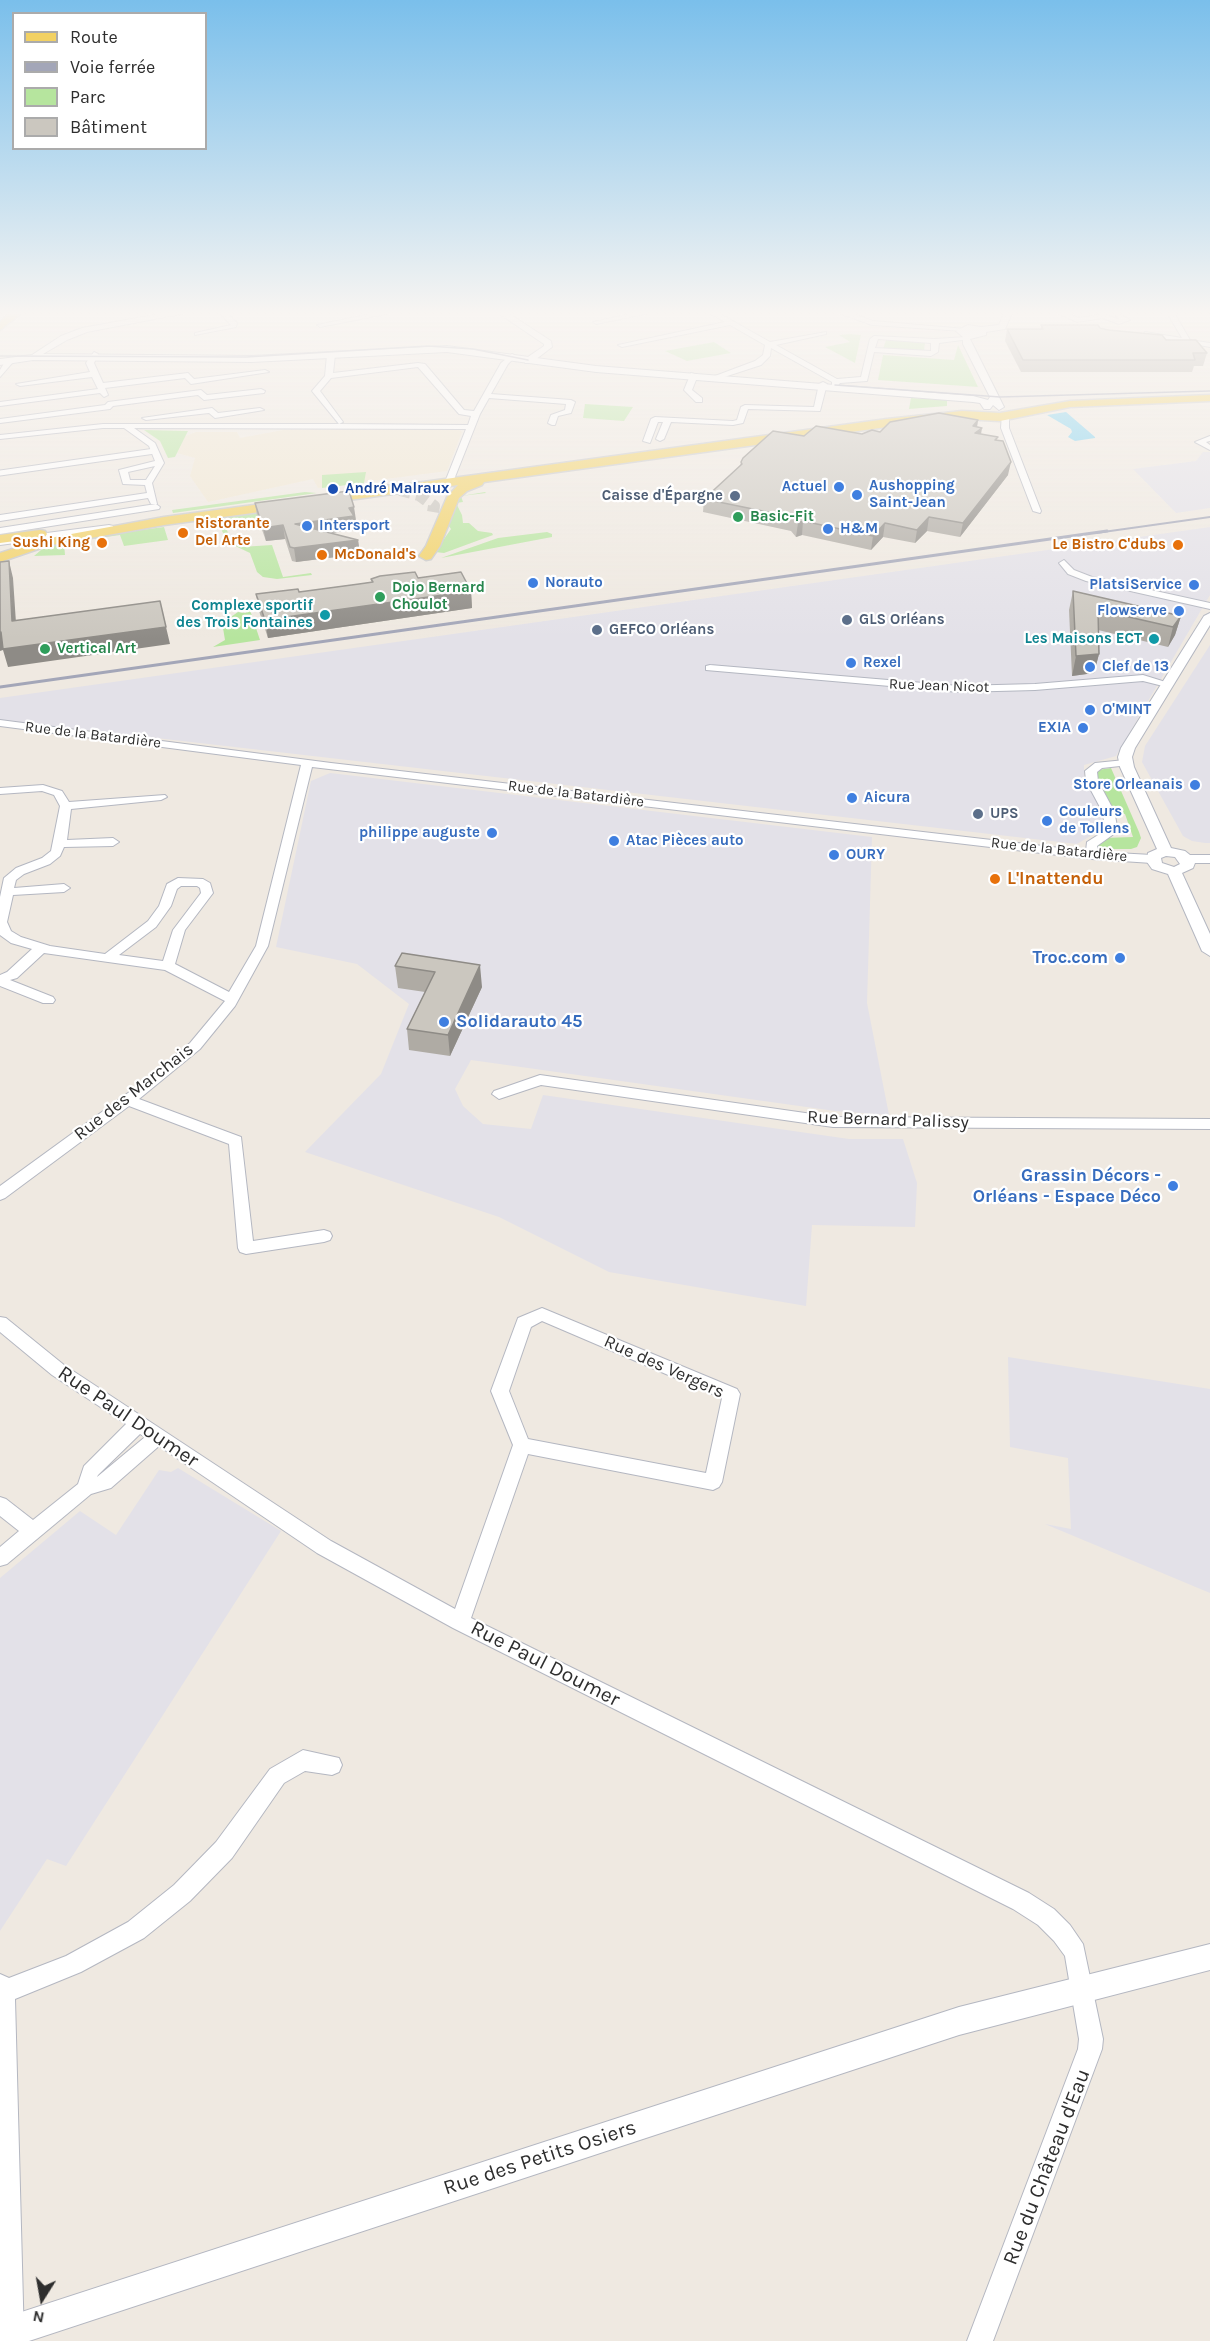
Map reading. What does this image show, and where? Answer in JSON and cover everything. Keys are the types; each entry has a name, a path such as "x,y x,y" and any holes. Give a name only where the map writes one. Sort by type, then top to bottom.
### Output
{"main road":[{"path":"0,541 160,515 300,500 866,420"},
{"path":"300,500 434,478 450,479 529,471 914,420"},
{"path":"425,554 433,546 448,506 458,490 480,481 519,476 529,471"},
{"path":"425,554 450,479"},
{"path":"0,558 61,539 160,515 368,491"},
{"path":"425,554 419,551 433,512"}],"street":[{"path":"0,437 141,420"},
{"path":"450,479 473,420"},
{"path":"646,441 654,420"},
{"path":"660,439 668,420"},
{"path":"673,420 734,423 740,421"},
{"path":"999,420 1037,511"},
{"path":"115,424 127,427 470,427"},
{"path":"0,531 160,515 150,495 148,483 160,463 152,445 127,427"},
{"path":"1210,438 1199,442 1210,448"},
{"path":"0,473 155,451"},
{"path":"148,483 126,482 123,470 160,463"},
{"path":"0,518 150,495"},
{"path":"1064,563 1071,572 1089,579 1210,606"},
{"path":"1186,859 1186,867 1174,871 1162,868 1125,763 1128,748 1210,616"},
{"name":"Rue Jean Nicot","path":"710,668 959,689 1035,687 1143,678 1167,684"},
{"name":"Rue de la Batardière","path":"0,723 307,763 1092,855 1159,855"},
{"name":"Rue des Marchais","path":"0,1194 155,1080 195,1046 232,999 262,946 307,763"},
{"path":"1092,855 1091,845 1112,831 1108,811 1092,781 1091,771 1099,765 1125,763"},
{"path":"0,791 43,788 58,793 66,806 60,844 56,852 46,861 5,877 8,892 1,922 5,933 16,940 40,948 168,966 232,999"},
{"path":"66,806 161,797"},
{"path":"60,844 113,842"},
{"path":"1159,855 1175,852 1186,859 1210,859"},
{"path":"1174,871 1210,951"},
{"path":"109,957 152,924 165,906 171,887 178,882 199,882 206,886 207,893 179,930 168,966"},
{"path":"8,892 64,888"},
{"path":"40,948 12,975 1,979 9,986 48,1000"},
{"name":"Rue Bernard Palissy","path":"499,1094 540,1080 833,1122 1210,1124"},
{"path":"127,1100 236,1141 246,1248 324,1236"},
{"name":"Rue des Vergers","path":"542,1314 732,1394 713,1482 522,1445 500,1391 524,1323 542,1314"},
{"name":"Rue Paul Doumer","path":"0,1323 58,1370 114,1405 157,1437 324,1547 460,1622 1021,1901 1046,1917 1062,1933 1075,1953 1082,1989"},
{"path":"86,1488 90,1471 138,1424"},
{"path":"0,1558 86,1488 105,1483 157,1437"},
{"path":"460,1622 522,1445"},
{"path":"0,1505 32,1531"},
{"path":"7,2336 2,1989 73,1964 136,1930 182,1893 224,1850 277,1776 303,1760 332,1765"},
{"name":"Rue des Petits Osiers","path":"7,2336 948,2025 1210,1957"},
{"name":"Rue du Château d'Eau","path":"980,2341 1088,2061 1091,2039 1082,1989"}],"shaded area":[{"path":"458,429 462,432 447,471 318,488 313,479 208,502 190,476 195,458 177,453 185,436 196,432 237,432 240,438 283,430"},
{"path":"1203,452 1210,452 1210,508 1176,513 1133,469 1196,461"},
{"path":"1210,527 1210,595 1116,756 1084,765 1084,779 1098,803 1104,828 1077,844 0,720 0,698"},
{"path":"1210,645 1210,843 1205,843 1192,841 1183,836 1142,762 1145,746"},
{"path":"330,773 872,837 867,1003 889,1115 835,1111 471,1060 455,1089 463,1106 483,1124 531,1129 543,1095 849,1139 903,1139 917,1183 915,1227 812,1225 806,1306 609,1272 499,1217 305,1152 381,1074 409,1004 357,964 276,947 311,781"},
{"path":"1008,1357 1210,1389 1210,1593 1045,1524 1071,1529 1068,1458 1010,1447"},
{"path":"178,1468 281,1531 66,1866 47,1859 0,1931 0,1578 80,1511 116,1535 159,1470 171,1472"}],"green space":[{"path":"144,430 188,431 175,457 168,458 160,441"},
{"path":"366,472 364,483 322,488 322,475"},
{"path":"305,492 317,493 173,513 172,510"},
{"path":"461,496 463,502 456,503 463,523 469,523 478,531 493,535 444,553 435,552 451,529 448,525 451,505"},
{"path":"304,506 257,517 259,522 239,524 237,518 224,520 231,543 241,547 272,545 283,577 311,573 312,575 277,579 263,577 257,572 250,553 229,543 219,526 210,521 217,517"},
{"path":"164,527 168,540 124,546 120,535 64,543 65,555 34,556 48,544 64,540"},
{"path":"547,532 552,534 552,537 441,558 498,538"},
{"path":"250,610 260,640 213,647 225,640 223,628 228,619 238,612 245,613"},
{"path":"1111,768 1141,838 1137,847 1131,849 1108,849 1097,846 1104,838 1133,837 1125,814 1112,812 1096,781 1095,774 1098,770"}],"water":[{"path":"1056,420 1076,420 1095,438 1075,441 1068,437 1072,432 1071,429"}],"building":[{"name":"Aushopping Saint-Jean","path":"978,420 973,426 982,428 975,433 998,437 995,440 1003,441 1011,462 963,523 929,517 917,530 885,523 873,536 803,521 798,523 792,517 704,499 742,464 743,458 773,431 804,436 816,426 862,434 872,430 880,432 890,422"},
{"path":"349,491 354,507 349,508 354,516 295,524 358,540 290,547 283,525 263,528 255,503"},
{"path":"9,561 12,621 160,601 166,627 3,649 0,632 0,562"},
{"path":"415,572 418,578 461,572 471,591 265,620 256,594 298,589 299,592 359,584 373,582 371,579 380,576"},
{"path":"1073,591 1181,616 1173,627 1098,610 1099,654 1076,656"},
{"path":"402,953 480,965 448,1035 407,1029 435,972 395,966"}],"tunnel":[{"path":"381,490 400,490 419,495 434,506 433,512"}],"railway":[{"path":"1096,533 1210,517"},
{"path":"0,687 1107,531"}],"place":[{"name":"Actuel","path":"839,487"},
{"name":"André Malraux","path":"333,489"},
{"name":"Aushopping Saint-Jean","path":"857,495"},
{"name":"Caisse d'Épargne","path":"735,496"},
{"name":"Basic-Fit","path":"738,517"},
{"name":"Intersport","path":"307,526"},
{"name":"H&M","path":"828,529"},
{"name":"Ristorante Del Arte","path":"183,533"},
{"name":"Sushi King","path":"102,543"},
{"name":"Le Bistro C'dubs","path":"1178,545"},
{"name":"McDonald's","path":"322,555"},
{"name":"Norauto","path":"533,583"},
{"name":"PlatsiService","path":"1194,585"},
{"name":"Dojo Bernard Choulot","path":"380,597"},
{"name":"Flowserve","path":"1179,611"},
{"name":"Complexe sportif des Trois Fontaines","path":"325,615"},
{"name":"GLS Orléans","path":"847,620"},
{"name":"GEFCO Orléans","path":"597,630"},
{"name":"Les Maisons ECT","path":"1154,639"},
{"name":"Vertical Art","path":"45,649"},
{"name":"Rexel","path":"851,663"},
{"name":"Clef de 13","path":"1090,667"},
{"name":"O'MINT","path":"1090,710"},
{"name":"EXIA","path":"1083,728"},
{"name":"Store Orleanais","path":"1195,785"},
{"name":"Aicura","path":"852,798"},
{"name":"UPS","path":"978,814"},
{"name":"Couleurs de Tollens","path":"1047,821"},
{"name":"philippe auguste","path":"492,833"},
{"name":"Atac Pièces auto","path":"614,841"},
{"name":"OURY","path":"834,855"},
{"name":"L'Inattendu","path":"995,879"},
{"name":"Troc.com","path":"1120,958"},
{"name":"Solidarauto 45","path":"444,1022"},
{"name":"Grassin Décors - Orléans - Espace Déco","path":"1173,1186"}]}
